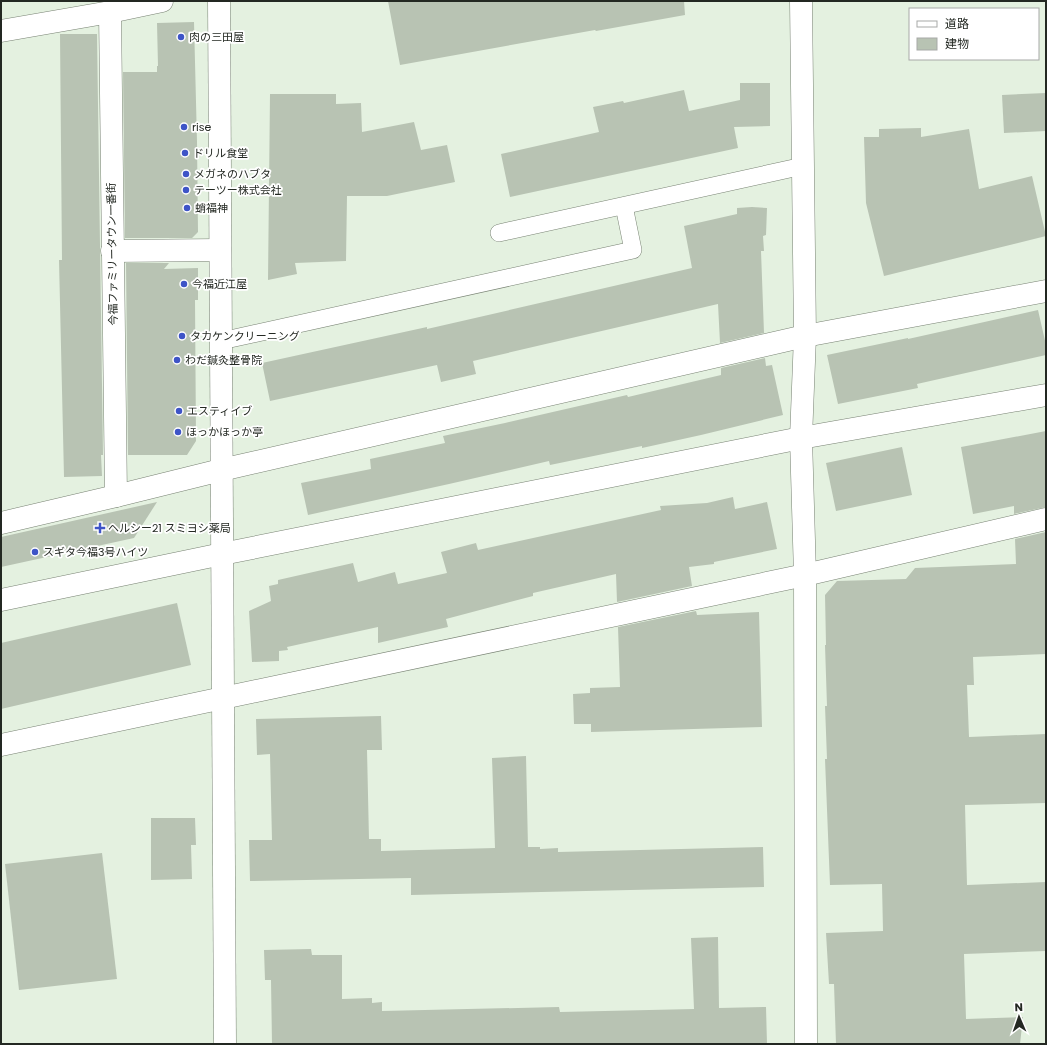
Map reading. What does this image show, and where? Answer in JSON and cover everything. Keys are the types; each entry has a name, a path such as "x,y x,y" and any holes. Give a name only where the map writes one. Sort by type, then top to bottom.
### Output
{"street":[{"path":"1,31 110,12 162,1"},
{"path":"219,1 225,1044"},
{"path":"801,1 805,336 801,438 805,575 806,1044"},
{"name":"今福ファミリータウン一番街","path":"110,12 116,496"},
{"path":"112,251 220,250"},
{"path":"1,522 805,336 1046,291"},
{"path":"1,600 222,554 801,438 1046,396"},
{"path":"1,745 805,575 1046,519"}],"lane":[{"path":"499,233 803,166"},
{"path":"221,340 633,250 624,206"}],"building":[{"path":"388,1 684,1 685,15 400,65"},
{"path":"194,22 198,232 192,238 125,238 123,72 157,72 157,23"},
{"path":"60,34 97,34 103,455 101,455 102,476 64,477 59,260 62,260"},
{"path":"740,83 770,83 770,126 734,127 738,148 510,197 501,154 599,132 593,107 623,101 624,103 684,90 689,111 740,100"},
{"path":"1046,93 1046,131 1004,133 1002,95"},
{"path":"270,94 336,94 336,104 361,103 362,132 414,122 421,150 447,145 455,182 387,196 347,196 346,261 295,263 297,274 268,280"},
{"path":"921,128 921,137 969,129 979,189 1032,176 1046,236 884,276 866,203 864,137 879,137 879,129"},
{"path":"737,208 767,208 766,235 763,236 764,251 761,251 764,333 720,343 718,304 473,361 476,374 441,382 437,365 270,401 262,363 427,327 427,329 692,268 684,226 737,214"},
{"path":"126,263 169,263 164,269 198,268 198,300 195,300 196,441 187,455 128,455"},
{"path":"1038,310 1046,345 1046,355 917,384 918,388 838,404 827,355 908,339"},
{"path":"765,358 766,366 772,365 783,415 642,448 642,446 550,465 549,461 308,515 301,483 371,469 370,459 445,443 443,436 627,395 628,397 721,375 721,368"},
{"path":"1046,431 1046,507 1014,514 1014,506 973,514 961,447"},
{"path":"902,447 912,495 836,511 826,463"},
{"path":"733,497 735,509 767,502 777,549 714,562 714,564 689,567 692,586 617,602 616,574 533,593 533,596 446,619 448,627 378,643 378,627 287,647 288,650 279,651 279,661 252,662 249,611 271,601 269,586 278,584 278,580 353,563 358,582 395,572 398,584 447,573 441,552 476,543 478,550 661,510 660,506 707,503"},
{"name":"スギタ今福3号ハイツ","path":"157,502 134,538 1,567 1,537"},
{"path":"1046,532 1046,654 973,657 974,685 967,685 969,737 1046,734 1046,803 965,805 967,885 1046,882 1046,951 964,954 966,1019 1023,1017 1020,1044 836,1044 834,984 829,984 826,933 883,931 882,884 830,885 825,759 827,759 825,706 827,706 825,595 837,581 906,579 915,568 1016,564 1015,539"},
{"path":"177,603 191,665 1,709 1,643"},
{"path":"696,611 697,615 759,612 762,727 591,732 591,724 574,724 573,694 590,693 590,688 620,687 618,627"},
{"path":"381,716 382,750 367,750 369,839 381,839 381,851 495,848 492,758 526,756 528,847 540,847 540,849 558,848 558,852 763,847 764,887 411,895 411,878 250,881 249,840 272,840 270,754 257,755 256,719"},
{"path":"151,818 195,818 196,845 191,845 192,879 151,880"},
{"path":"102,853 117,979 19,990 5,864"},
{"path":"718,937 719,1008 766,1007 767,1044 272,1044 271,980 265,980 264,950 311,949 312,955 342,955 342,999 372,998 372,1003 382,1002 382,1011 559,1007 560,1012 694,1009 691,938"}],"place":[{"name":"肉の三田屋","path":"181,37"},
{"name":"rise","path":"184,127"},
{"name":"ドリル食堂","path":"185,153"},
{"name":"メガネのハブタ","path":"186,174"},
{"name":"テーツー株式会社","path":"186,190"},
{"name":"蛸福神","path":"187,208"},
{"name":"今福近江屋","path":"184,284"},
{"name":"タカケンクリーニング","path":"182,336"},
{"name":"わだ鍼灸整骨院","path":"177,360"},
{"name":"エスティイブ","path":"179,411"},
{"name":"ほっかほっか亭","path":"178,432"},
{"name":"ヘルシー21 スミヨシ薬局","path":"100,528"},
{"name":"スギタ今福3号ハイツ","path":"35,552"}]}
